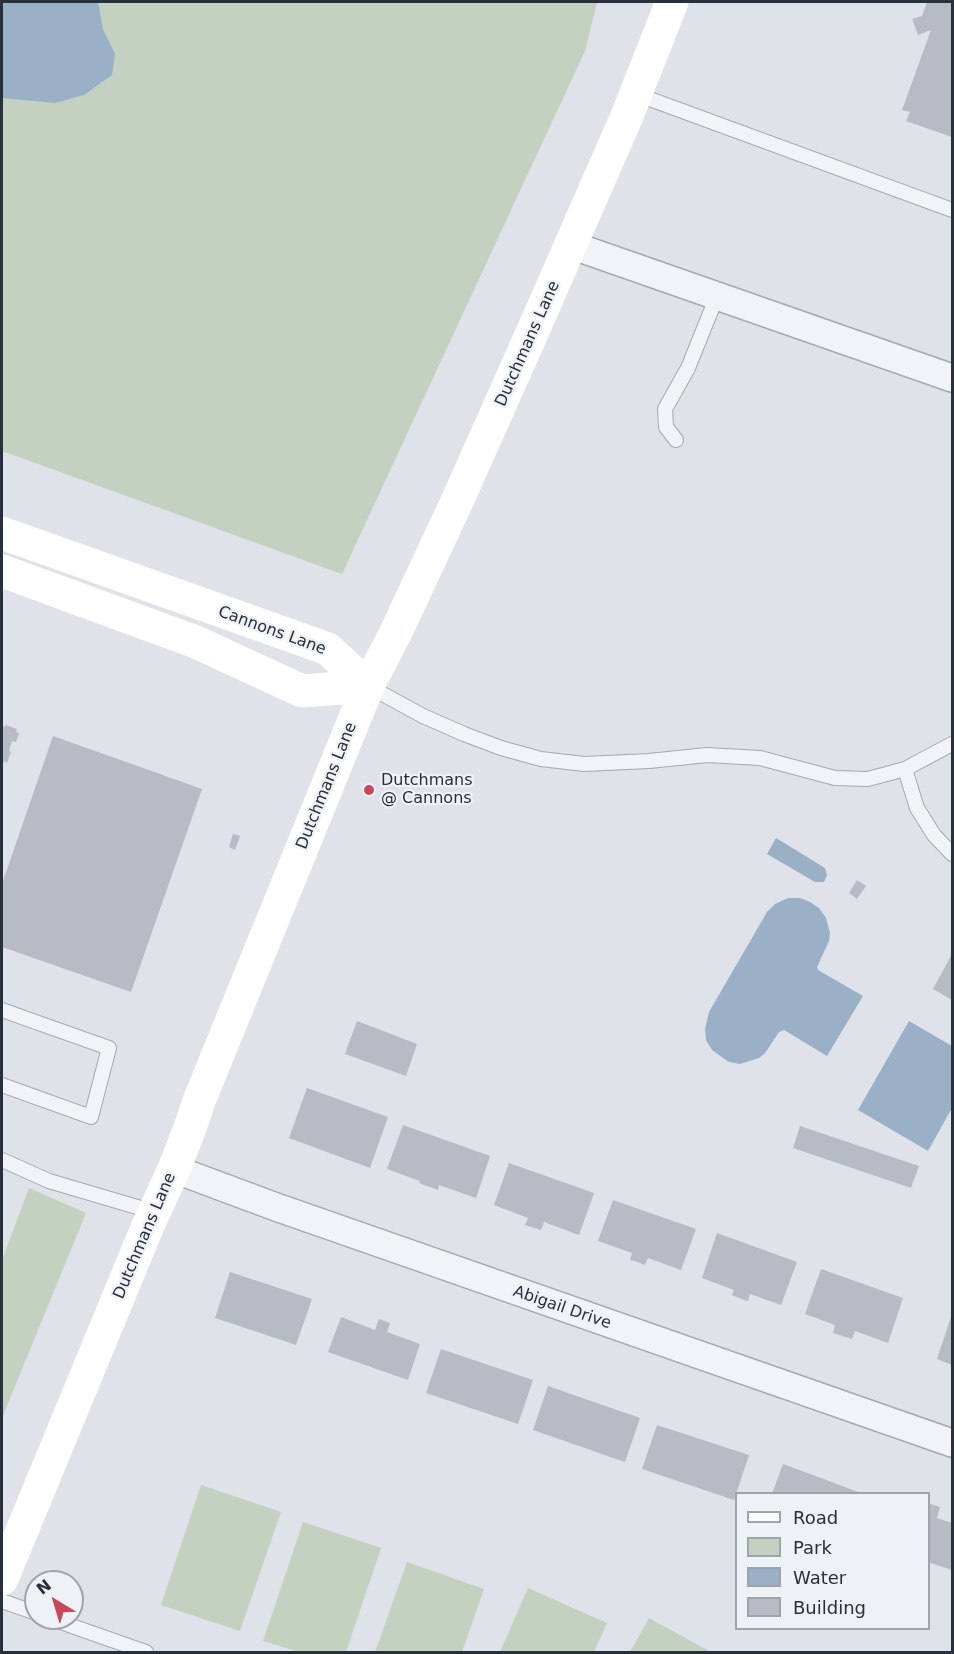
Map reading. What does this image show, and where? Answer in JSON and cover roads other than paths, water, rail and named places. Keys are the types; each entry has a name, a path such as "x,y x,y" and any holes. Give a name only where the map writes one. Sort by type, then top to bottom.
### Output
{"main road":[{"name":"Dutchmans Lane","path":"2,1579 154,1212 174,1169 199,1101 368,686 449,518 571,245 636,94 672,2"},
{"name":"Cannons Lane","path":"2,533 328,649 368,686"},
{"path":"2,571 196,642 302,692 368,686"}],"street":[{"path":"571,245 952,378"},
{"name":"Abigail Drive","path":"174,1169 276,1208 952,1443"}],"lane":[{"path":"636,94 952,210"},
{"path":"676,440 666,427 665,409 688,368 717,296"},
{"path":"368,686 423,716 464,734 541,759 584,765 707,755 760,758 835,778 868,779 905,769 952,744"},
{"path":"905,769 917,808 934,835 952,854"},
{"path":"2,1010 109,1048 91,1117 2,1085"},
{"path":"2,1160 49,1180 154,1212"},
{"path":"2,1601 24,1609"},
{"path":"77,1630 119,1648 146,1653"}],"water":[{"path":"2,2 98,2 103,29 115,54 112,75 84,95 55,103 2,98"},
{"path":"776,838 825,868 827,875 824,882 815,882 767,854"},
{"path":"788,898 800,898 810,902 819,908 826,918 830,933 829,941 817,967 818,970 863,996 827,1056 784,1030 779,1032 759,1058 740,1064 729,1062 712,1050 706,1040 705,1029 709,1012 767,912 775,904"},
{"path":"909,1021 952,1046 952,1108 928,1151 858,1110"}],"place":[{"name":"Dutchmans @ Cannons","path":"369,790"}]}
